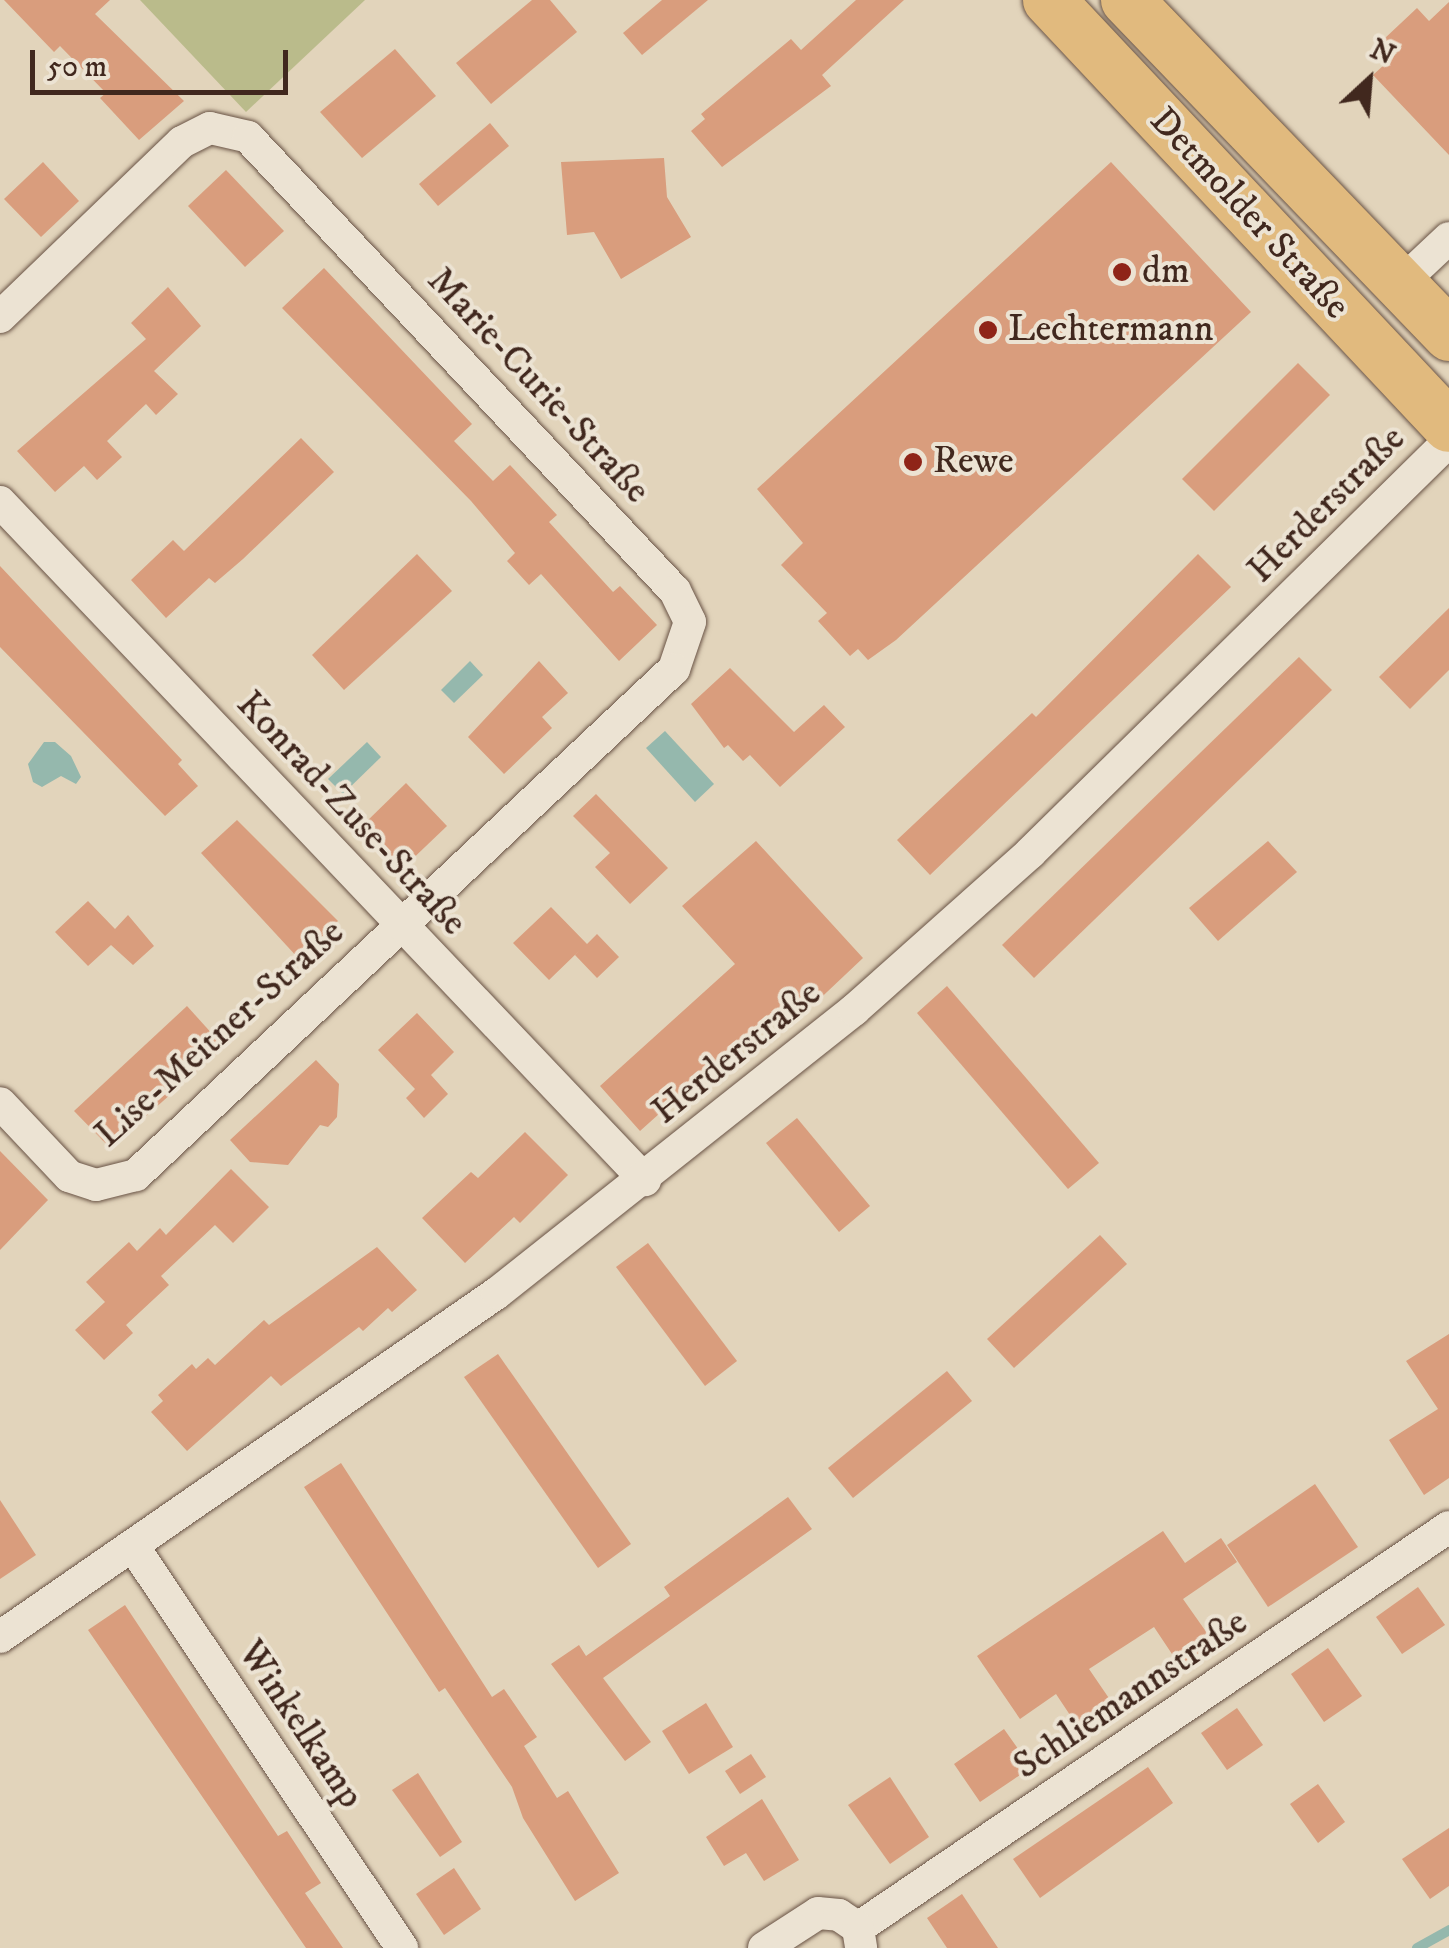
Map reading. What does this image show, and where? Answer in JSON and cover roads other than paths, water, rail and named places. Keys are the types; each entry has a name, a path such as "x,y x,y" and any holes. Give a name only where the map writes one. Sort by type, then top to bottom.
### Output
{"main road":[{"name":"Detmolder Straße","path":"1049,0 1449,426"},
{"name":"Detmolder Straße","path":"1127,0 1449,335"},
{"path":"1354,328 1400,284"}],"street":[{"name":"Marie-Curie-Straße","path":"0,316 182,142 210,128 237,132 675,591 690,622 674,670 399,924"},
{"path":"1400,284 1449,238"},
{"name":"Herderstraße","path":"0,1637 354,1395 645,1180 942,935 1449,441"},
{"name":"Konrad-Zuse-Straße","path":"0,502 645,1180"},
{"name":"Lise-Meitner-Straße","path":"0,1103 69,1176 96,1185 136,1175 399,924"},
{"name":"Schliemannstraße","path":"764,1948 818,1913 839,1915 860,1938 1449,1527"},
{"name":"Winkelkamp","path":"132,1546 402,1948"}],"water":[{"path":"470,661 483,675 454,703 441,690"},
{"path":"665,731 714,784 695,802 646,748"},
{"path":"44,742 55,742 71,756 81,777 76,784 61,776 42,787 33,782 28,764"},
{"path":"367,742 381,757 343,794 328,779"}],"waterway":[{"path":"1417,1948 1449,1930"}],"place":[{"name":"dm","path":"1122,272"},
{"name":"Lechtermann","path":"988,330"},
{"name":"Rewe","path":"913,462"}]}
